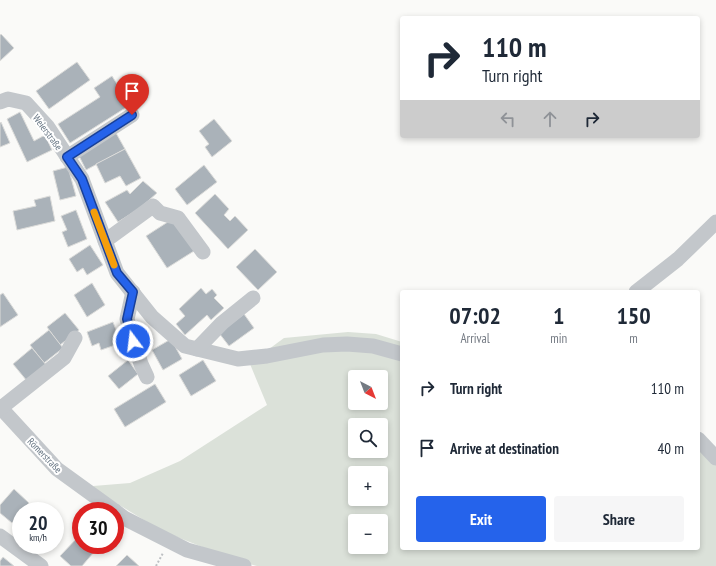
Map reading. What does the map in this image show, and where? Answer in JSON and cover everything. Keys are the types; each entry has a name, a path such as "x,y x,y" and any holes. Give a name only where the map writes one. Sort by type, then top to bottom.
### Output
{"street":[{"name":"Weierstraße","path":"0,102 8,99 26,103 47,126 82,179 117,273 152,317 185,346 238,359 266,356 323,346 347,344 373,346 400,353"},
{"path":"67,157 132,115"},
{"path":"105,241 153,206 160,213 178,218 203,252"},
{"path":"639,290 678,259 716,222"},
{"path":"133,292 127,319 137,353 147,377"},
{"path":"197,349 222,323 253,298"},
{"name":"Römerstraße","path":"75,338 64,358 0,408 56,469 102,502"},
{"path":"700,441 716,458"},
{"name":"Römerstraße","path":"124,518 187,550 244,566"},
{"path":"0,536 41,566"}],"shaded area":[{"path":"348,332 376,334 400,341 400,350 265,352 284,338"},
{"path":"357,348 400,358 400,550 700,550 700,447 716,463 716,566 257,566 235,560 162,531 124,508 124,502 114,502 103,495 93,486 130,483 180,461 267,405 250,364 276,357"}],"building":[{"path":"1,34 14,48 0,61 0,35"},
{"path":"77,62 90,80 49,109 36,91"},
{"path":"112,76 130,105 70,143 58,124 100,97 94,88"},
{"path":"20,112 34,141 45,135 52,150 27,162 7,119"},
{"path":"214,119 232,141 212,157 205,147 209,144 199,131"},
{"path":"1,122 10,143 0,147 0,123"},
{"path":"116,133 125,149 86,170 78,154"},
{"path":"125,149 141,178 126,186 120,176 105,183 96,164"},
{"path":"204,165 217,182 187,205 175,189"},
{"path":"68,167 76,196 60,200 53,171"},
{"path":"143,181 157,193 140,208 118,222 105,202 127,190 130,194"},
{"path":"215,194 229,209 224,215 230,221 235,216 248,230 228,249 195,213"},
{"path":"50,196 55,221 17,230 13,211 36,206 34,200"},
{"path":"76,210 87,239 68,247 62,232 67,230 61,216"},
{"path":"174,218 194,251 167,268 146,236"},
{"path":"90,245 103,265 87,275 83,268 77,272 69,259"},
{"path":"255,249 277,272 258,290 236,267"},
{"path":"92,283 105,305 87,317 74,295"},
{"path":"201,288 206,294 212,289 217,295 214,298 224,308 211,320 207,315 185,335 176,324 185,316 179,309"},
{"path":"3,293 18,315 0,327 0,295"},
{"path":"65,313 79,330 60,345 47,327"},
{"path":"244,314 254,328 229,346 219,333"},
{"path":"113,322 121,343 101,350 99,343 92,346 87,332"},
{"path":"49,330 63,348 44,363 30,345"},
{"path":"171,339 182,359 163,370 152,350"},
{"path":"32,348 47,366 27,381 13,364"},
{"path":"128,360 138,374 119,389 108,376"},
{"path":"203,360 216,381 191,396 179,375"},
{"path":"155,384 166,402 125,427 114,409"},
{"path":"14,489 28,502 12,502 12,523 0,513 0,505"},
{"path":"72,543 72,554 92,554 82,566 71,566 60,556 64,554 64,552"},
{"path":"127,555 139,566 116,566"},
{"path":"3,557 14,566 0,566 0,561"}],"slow traffic":[{"path":"94,212 114,265"}],"route":[{"path":"132,115 67,157 82,179 117,273 133,292 127,319 133,341"}]}
